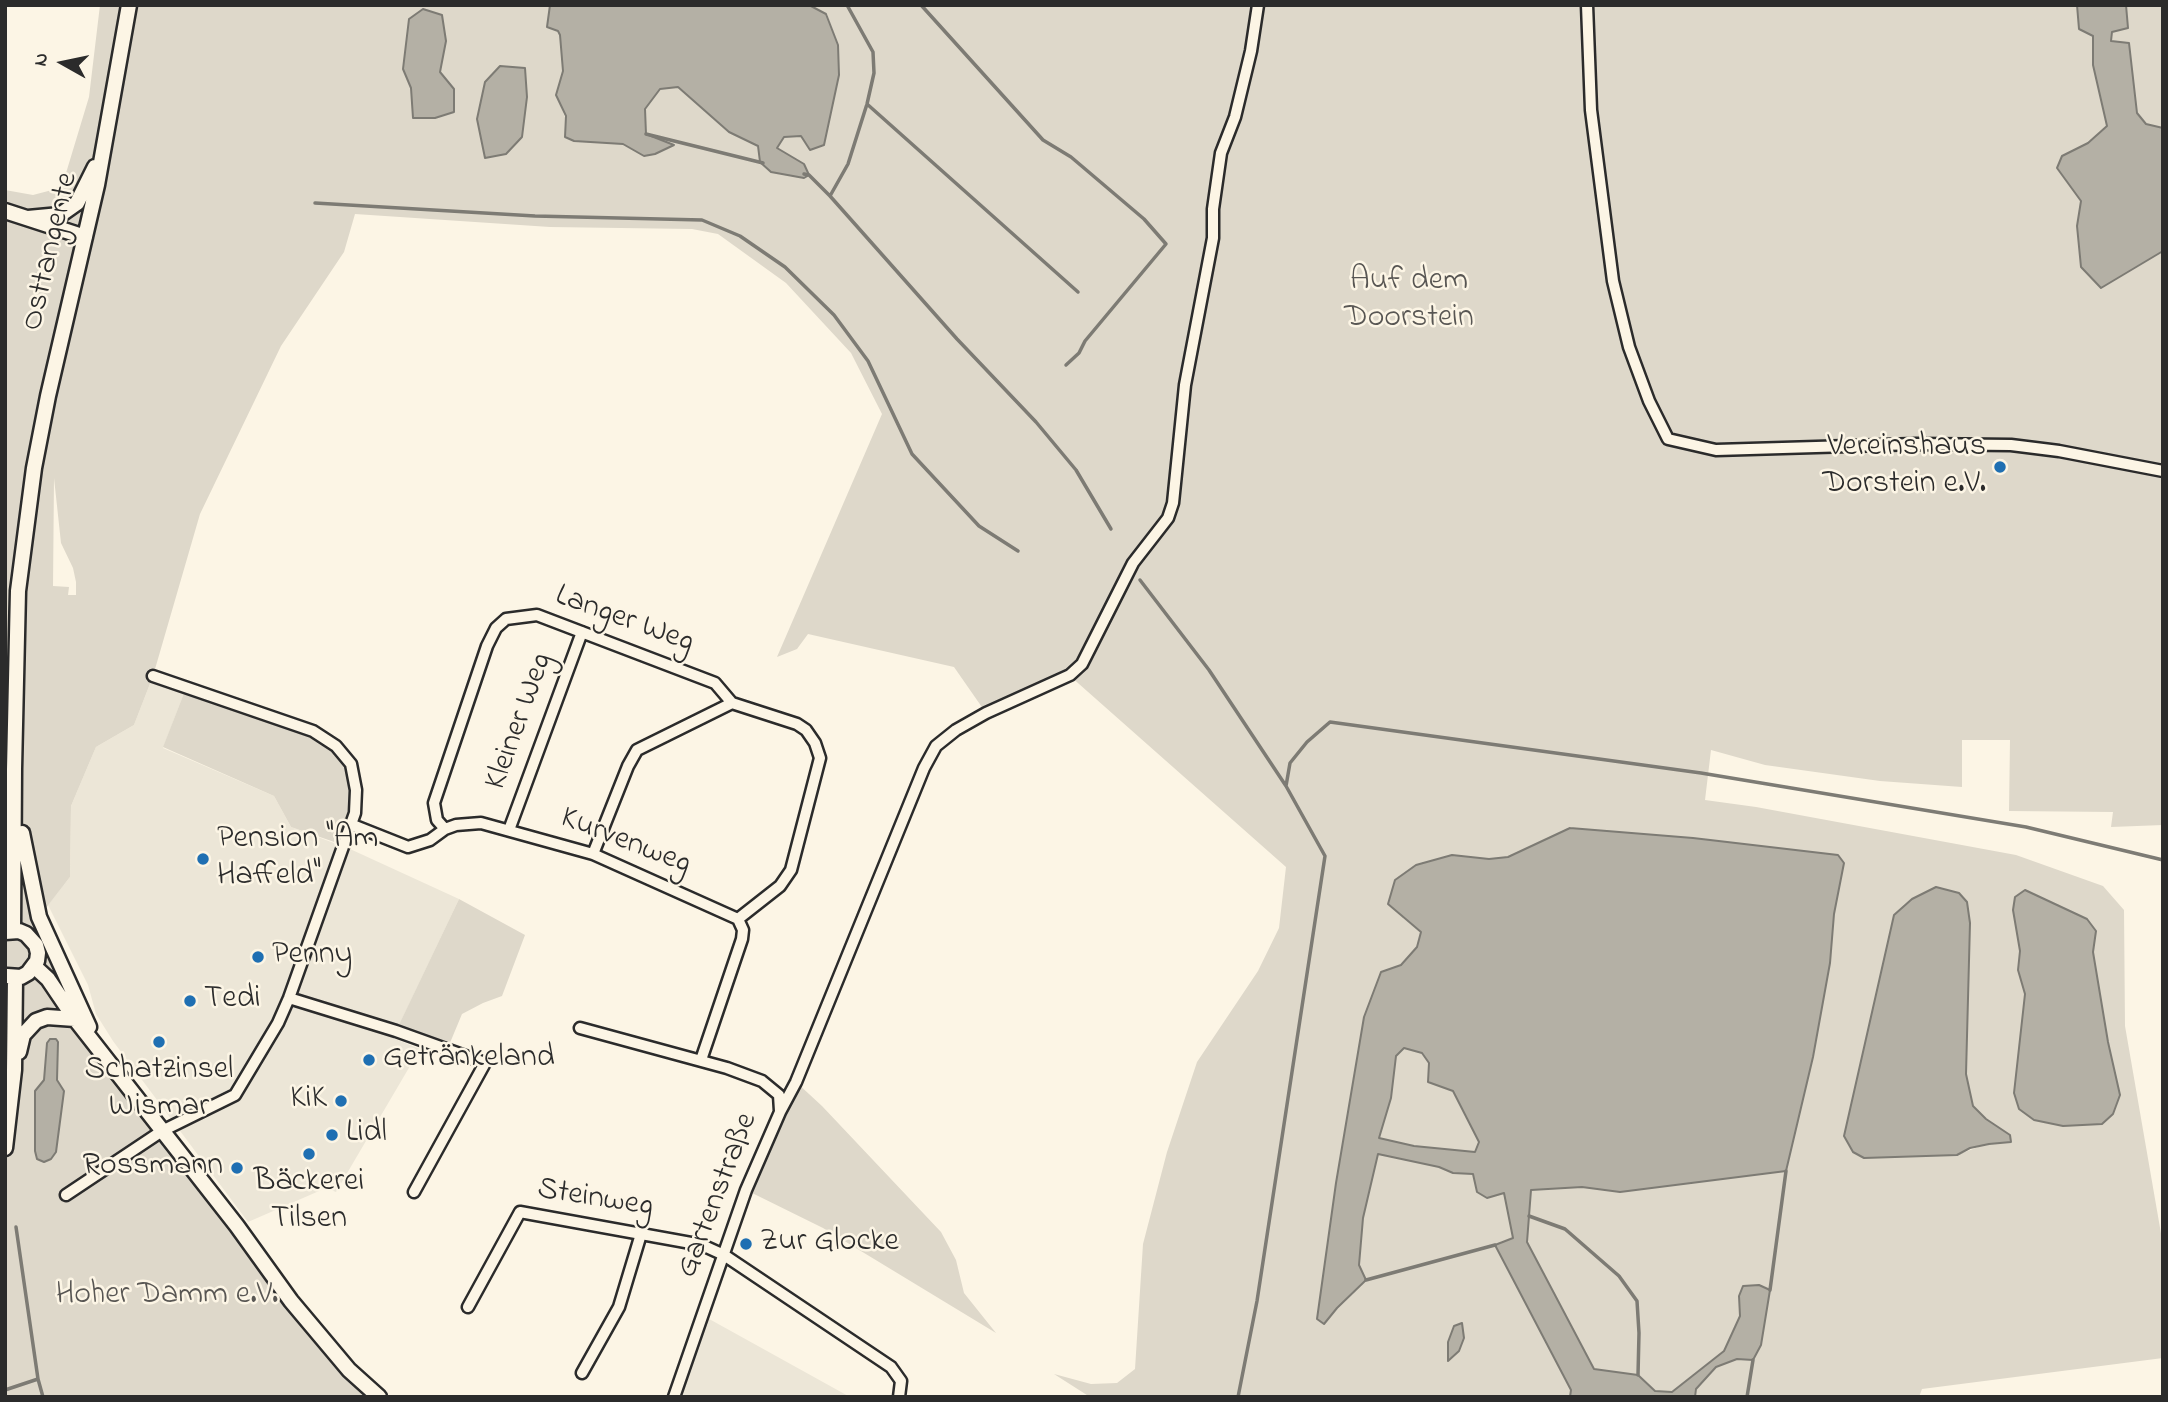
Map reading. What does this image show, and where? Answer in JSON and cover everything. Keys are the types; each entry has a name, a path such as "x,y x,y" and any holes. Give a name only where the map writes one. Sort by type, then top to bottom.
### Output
{"main road":[{"name":"Osttangente","path":"9,931 18,591 34,468 103,152 129,5"},
{"path":"28,218 60,215 77,203 103,152"},
{"path":"5,211 85,237"},
{"path":"13,769 23,848 38,917 95,1041"},
{"path":"9,931 26,934 32,939 38,953 34,966 28,973 10,977 14,1070"},
{"path":"34,966 48,979 75,1019 95,1041 237,1226 291,1301 349,1370 379,1397"},
{"path":"5,1148 14,1070 23,1035 36,1021 47,1017 75,1019"}],"street":[{"path":"780,1112 796,1082 924,768 936,746 956,730 986,713 1070,676 1082,664 1133,564 1168,519 1173,503 1185,385 1213,238 1213,209 1221,153 1235,117 1251,51 1258,5"},
{"path":"1587,5 1591,110 1613,281 1629,348 1649,401 1668,439 1716,450 1916,443 2011,444 2163,471"},
{"name":"Langer Weg","path":"445,829 437,820 433,803 487,646 496,628 506,619 537,615 715,683 732,703 797,723 815,743 820,758 791,870 780,886 738,919"},
{"name":"Kleiner Weg","path":"509,830 582,632"},
{"path":"66,1195 162,1131 236,1096 278,1023 289,998 355,813 356,789 351,765 336,746 313,731 153,676"},
{"path":"593,854 637,750 732,703"},
{"name":"Kurvenweg","path":"351,824 408,847 430,840 456,825 481,822 593,854 738,919"},
{"path":"701,1060 742,939 743,930 738,919"},
{"path":"289,998 396,1031 485,1063 414,1192"},
{"name":"Gartenstraße","path":"580,1028 701,1060 762,1081 779,1095 780,1112 746,1190 674,1397"},
{"name":"Steinweg","path":"468,1307 520,1212 702,1245 724,1255 891,1367 901,1381 899,1397"},
{"path":"582,1373 618,1307 641,1234"}],"shaded area":[{"path":"550,5 809,5 826,14 838,45 839,75 824,145 810,150 801,136 784,137 777,148 804,164 809,175 804,178 771,172 760,162 758,146 729,132 678,87 660,89 645,109 646,134 674,145 655,154 644,156 623,144 574,141 565,137 566,116 556,95 563,71 560,35 558,31 547,27"},
{"path":"2077,5 2126,5 2128,28 2112,32 2111,41 2129,43 2137,113 2146,124 2163,128 2163,251 2101,288 2081,267 2077,226 2081,201 2057,168 2062,156 2088,143 2107,126 2093,65 2093,36 2079,29"},
{"path":"423,9 442,15 446,41 440,72 454,89 454,112 435,118 413,118 411,88 403,69 409,19"},
{"path":"500,66 525,68 527,97 522,137 506,154 485,158 477,119 485,82"},
{"path":"153,676 186,688 163,748 274,796 291,827 350,849 459,899 393,1038 420,1049 336,1192 326,1188 248,1222 113,1041 96,1014 88,985 48,905 70,877 71,806 96,747 134,725"},
{"path":"1570,828 1693,838 1838,855 1844,863 1813,1057 1786,1171 1620,1192 1582,1187 1531,1190 1527,1242 1594,1369 1638,1375 1655,1391 1672,1392 1724,1351 1740,1316 1739,1296 1743,1286 1759,1285 1770,1290 1761,1345 1753,1360 1737,1359 1716,1367 1696,1389 1695,1397 1570,1397 1571,1390 1495,1245 1513,1238 1504,1193 1487,1198 1477,1192 1473,1174 1453,1173 1439,1167 1378,1154 1363,1218 1359,1265 1366,1280 1324,1324 1317,1319 1336,1183 1364,1017 1381,972 1401,965 1417,947 1421,932 1388,904 1395,880 1416,865 1452,855 1489,859 1508,857","holes":["1404,1048 1422,1053 1429,1063 1428,1082 1453,1091 1479,1142 1475,1152 1414,1146 1379,1138 1391,1098 1396,1056"]},
{"path":"1936,887 1959,893 1967,902 1970,923 1966,1074 1973,1106 1986,1119 2010,1135 2011,1142 1970,1148 1957,1155 1864,1158 1853,1152 1844,1136 1894,915 1912,899"},
{"path":"2025,890 2087,919 2096,931 2093,952 2120,1095 2113,1114 2102,1124 2063,1126 2034,1120 2019,1109 2014,1093 2025,994 2018,970 2020,951 2013,910 2015,897"},
{"path":"50,1039 56,1039 58,1042 57,1080 64,1091 56,1152 51,1159 44,1162 37,1159 35,1151 35,1091 44,1080 47,1043"},
{"path":"702,1315 850,1397 674,1397"},
{"path":"1462,1323 1464,1338 1459,1351 1448,1361 1448,1342 1454,1326"}],"green space":[{"path":"100,5 550,5 547,27 558,31 560,35 563,71 556,94 574,141 623,144 644,156 673,145 646,134 645,109 660,89 679,87 729,132 758,146 760,162 804,164 777,149 784,137 801,136 824,145 839,75 838,45 827,14 809,5 2077,5 2079,29 2093,36 2093,65 2107,126 2088,143 2062,156 2081,201 2077,226 2101,288 2163,251 2163,825 2111,827 2113,812 2009,811 2010,740 1962,740 1962,787 1880,781 1765,765 1711,750 1705,800 2016,855 2103,886 2124,910 2125,1026 2163,1245 2163,1358 1922,1389 1919,1397 1695,1397 1696,1389 1716,1367 1737,1359 1770,1290 1758,1285 1743,1286 1739,1296 1741,1316 1724,1351 1672,1392 1655,1391 1638,1375 1594,1369 1527,1242 1531,1190 1582,1187 1620,1192 1785,1171 1813,1057 1844,863 1837,855 1693,838 1570,828 1508,857 1489,859 1452,855 1403,918 1421,932 1417,947 1401,965 1317,1319 1325,1323 1366,1280 1359,1266 1363,1218 1377,1154 1439,1167 1453,1173 1473,1174 1504,1193 1513,1238 1496,1245 1571,1390 1570,1397 1090,1397 1054,1374 1091,1384 1117,1383 1135,1369 1143,1244 1167,1152 1197,1062 1258,971 1279,928 1286,867 1070,676 986,713 954,667 808,634 797,649 777,657 882,414 851,353 786,283 718,234 692,229 550,227 355,214 344,252 281,346 200,514 153,676 134,725 96,747 71,806 70,877 39,917 95,1041 237,1226 379,1397 5,1397 5,929 13,928 7,840 5,869 5,190 33,195 52,190 63,183 89,97","holes":["446,41 440,72 454,89 413,118 411,88 403,69","54,478 61,543 73,568 76,595 68,595 69,587 53,586","2013,910 2096,931 2093,952 2120,1095 2063,1126 2034,1120 2019,1109 2014,1093 2025,994 2018,970 2020,951","1970,923 1966,1074 1973,1106 1986,1119 2010,1135 1957,1155 1864,1158"]},
{"path":"2126,5 2163,5 2163,128 2146,124 2137,113 2129,43 2111,42 2111,32 2128,28"},
{"path":"186,688 313,731 351,764 356,790 343,845 291,827 274,796 163,747"},
{"path":"459,899 525,935 502,996 462,1014 447,1050 396,1031"},
{"path":"1404,1048 1422,1053 1429,1063 1429,1082 1453,1091 1479,1142 1475,1152 1414,1146 1379,1138 1391,1098 1396,1056"},
{"path":"796,1082 941,1232 956,1260 964,1293 996,1333 823,1228 746,1190"}],"waterway":[{"path":"830,196 848,164 874,73 873,52 847,5"},
{"path":"921,5 1043,140 1071,157 1144,219 1166,244 1085,341 1079,353 1066,365"},
{"path":"867,104 1078,292"},
{"path":"646,134 763,163"},
{"path":"804,174 809,175 830,196 957,339 1036,422 1076,470 1111,529"},
{"path":"315,203 535,216 702,220 740,236 785,267 834,315 868,361 912,454 979,526 1018,551"},
{"path":"1140,580 1209,670 1286,786 1325,856 1257,1301 1238,1397"},
{"path":"1286,786 1290,763 1307,742 1330,722 1701,773 2026,827 2163,860"},
{"path":"1770,1290 1786,1171"},
{"path":"1529,1216 1565,1229 1619,1276 1637,1301 1638,1375"},
{"path":"16,1227 38,1379 43,1397"},
{"path":"1366,1280 1495,1245"},
{"path":"1747,1397 1753,1360"},
{"path":"5,1390 38,1379"}],"place":[{"name":"Vereinshaus Dorstein e.V.","path":"2000,467"},
{"name":"Pension \"Am Haffeld\"","path":"203,859"},
{"name":"Penny","path":"258,957"},
{"name":"Tedi","path":"190,1001"},
{"name":"Schatzinsel Wismar","path":"159,1042"},
{"name":"Getränkeland","path":"369,1060"},
{"name":"KiK","path":"341,1101"},
{"name":"Lidl","path":"332,1135"},
{"name":"Bäckerei Tilsen","path":"309,1154"},
{"name":"Rossmann","path":"237,1168"},
{"name":"Zur Glocke","path":"746,1244"}],"park label":[{"name":"Auf dem Doorstein","path":"1409,302"},
{"name":"Hoher Damm e.V.","path":"167,1297"}]}
